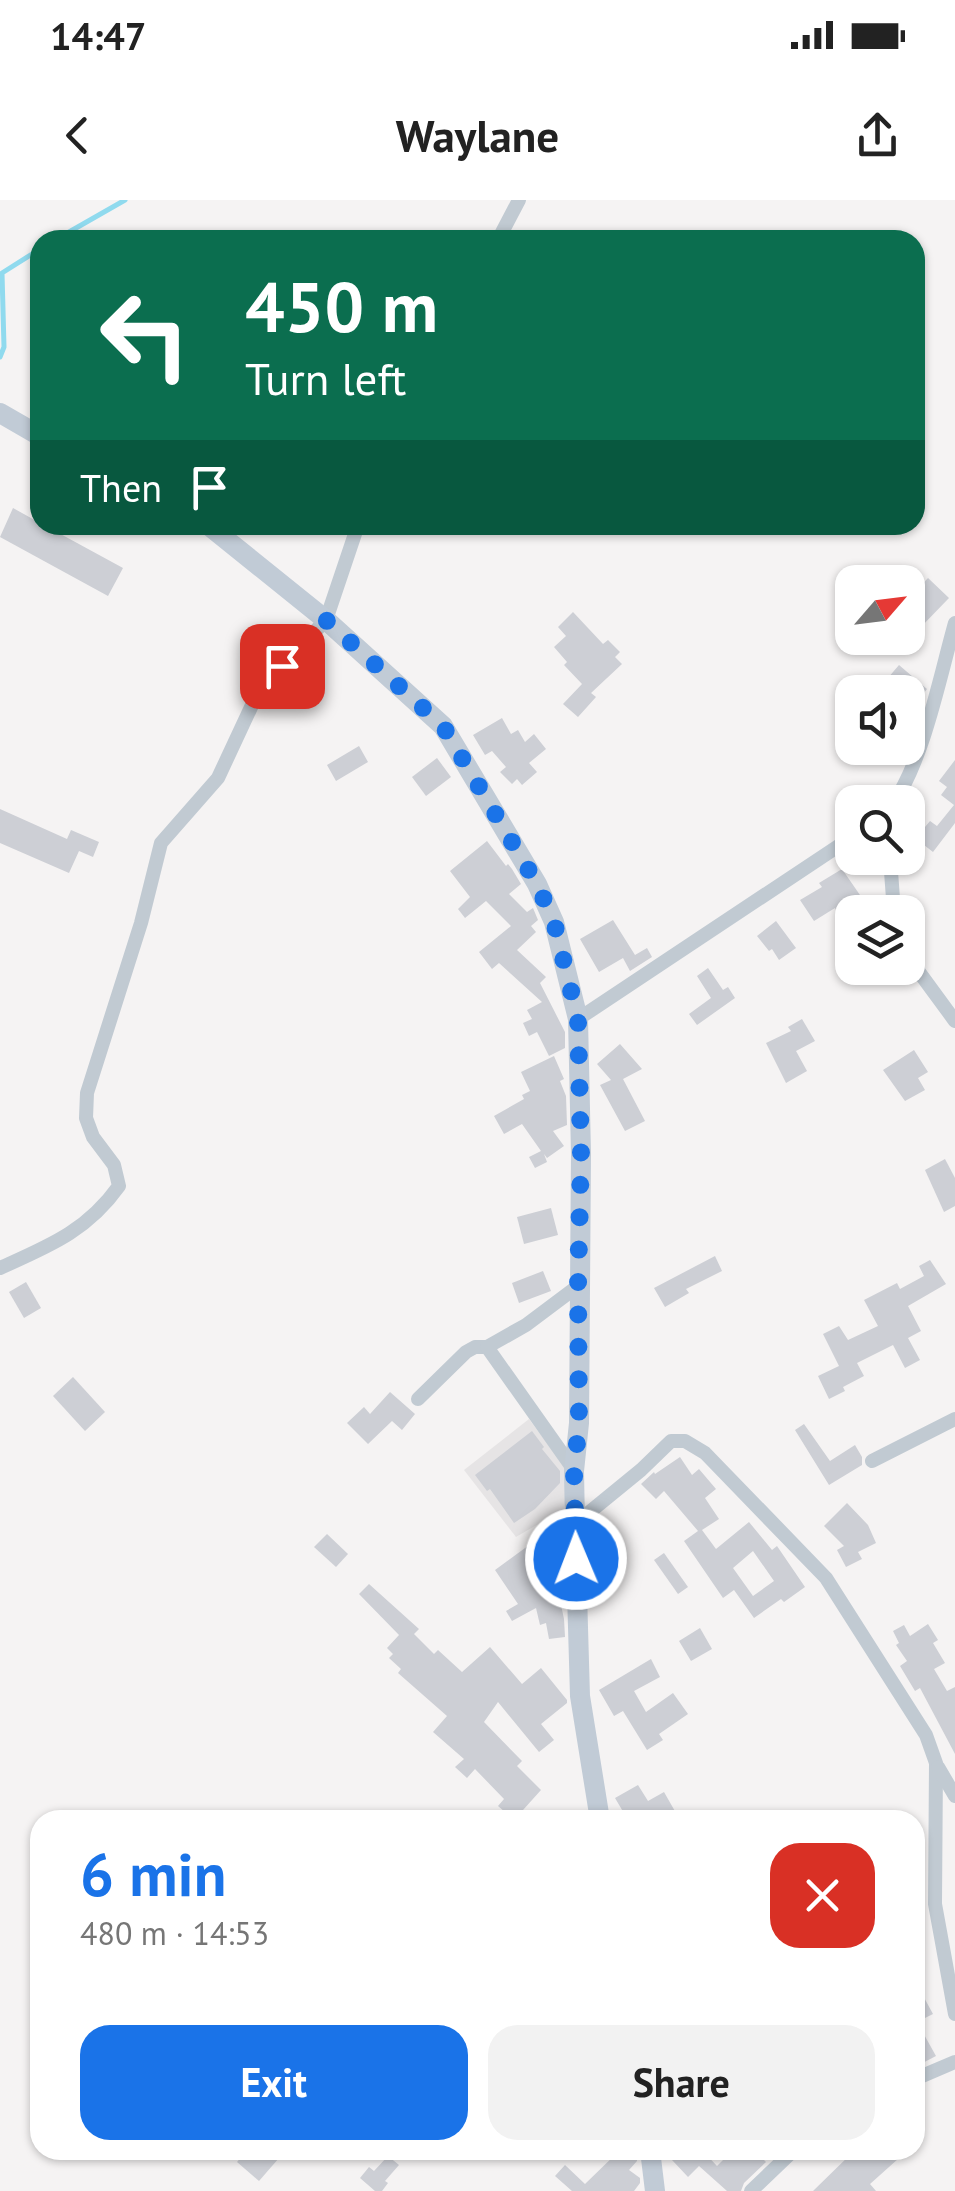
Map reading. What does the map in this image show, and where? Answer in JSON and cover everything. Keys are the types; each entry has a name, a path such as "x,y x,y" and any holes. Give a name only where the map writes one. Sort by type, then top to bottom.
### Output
{"street":[{"path":"503,230 519,200"},
{"path":"0,414 30,430"},
{"path":"220,535 326,620 443,726 537,884 554,922 578,1019 581,1154 575,1524 580,1696 598,1810"},
{"path":"0,1268 60,1241 102,1210 119,1186 114,1165 93,1137 86,1118 87,1093 136,940 162,842 218,778 260,688 326,620 355,535"},
{"path":"905,785 955,623"},
{"path":"578,1019 835,848"},
{"path":"925,980 955,1020"},
{"path":"418,1399 466,1352 487,1347 578,1286"},
{"path":"487,1347 574,1471"},
{"path":"872,1461 955,1419"},
{"path":"575,1524 671,1441 685,1440 705,1453 826,1578 926,1735 955,1796"},
{"path":"936,1763 935,1904 955,2014"},
{"path":"925,2075 955,2062"},
{"path":"651,2160 655,2191"},
{"path":"751,2191 784,2160"}],"shaded area":[{"path":"529,1419 570,1474 564,1509 516,1537 464,1470"}],"building":[{"path":"13,508 30,517 30,535 62,535 123,568 108,596 0,537"},
{"path":"928,578 949,598 925,623"},
{"path":"573,612 603,644 608,640 620,652 615,657 622,664 591,693 596,697 578,717 563,704 582,684 554,647 566,636 558,627"},
{"path":"899,665 911,675 890,675"},
{"path":"502,718 511,734 518,730 525,742 534,734 546,749 529,763 537,772 522,785 517,779 512,784 500,772 506,767 492,751 485,755 473,735"},
{"path":"359,746 368,762 336,781 327,765"},
{"path":"437,758 451,777 426,796 412,777"},
{"path":"955,760 955,823 933,852 925,846 925,827 930,821 937,826 954,805 941,795 947,787 939,781"},
{"path":"0,809 67,839 71,830 99,842 93,857 79,851 69,873 0,843"},
{"path":"487,841 521,884 509,894 527,912 533,908 538,920 531,926 536,932 517,950 546,977 540,983 565,1032 565,1048 549,1056 537,1032 529,1036 523,1023 532,1019 527,1010 542,1002 499,963 492,969 479,952 511,926 486,901 465,918 458,909 470,897 450,871"},
{"path":"835,873 846,875 860,895 835,895 835,908 814,921 800,900 822,887 819,883"},
{"path":"613,920 635,955 647,948 652,957 630,971 623,958 599,972 580,939"},
{"path":"776,921 796,948 779,960 757,936"},
{"path":"708,968 723,990 728,987 735,998 697,1025 689,1014 711,998 697,976"},
{"path":"802,1019 815,1041 796,1051 807,1071 786,1083 766,1043 791,1031 788,1027"},
{"path":"620,1044 642,1069 623,1079 645,1121 625,1131 600,1085 611,1080 597,1064"},
{"path":"914,1050 928,1072 918,1078 925,1090 905,1101 883,1070"},
{"path":"554,1056 564,1079 560,1081 566,1096 567,1125 553,1131 564,1146 547,1158 544,1154 547,1162 535,1168 529,1157 541,1151 522,1124 504,1134 494,1116 524,1099 522,1095 530,1091 521,1072"},
{"path":"945,1159 955,1178 955,1206 944,1212 925,1170"},
{"path":"551,1208 558,1235 524,1244 517,1217"},
{"path":"715,1256 722,1271 686,1289 689,1293 665,1307 654,1288"},
{"path":"930,1260 946,1284 908,1306 921,1331 908,1338 920,1360 905,1368 893,1345 857,1363 864,1376 829,1399 818,1376 839,1366 823,1334 839,1326 848,1340 878,1326 864,1300 897,1283 900,1289 924,1276 919,1266"},
{"path":"543,1271 551,1291 519,1303 512,1283"},
{"path":"26,1282 41,1308 24,1318 9,1292"},
{"path":"73,1377 105,1412 85,1431 53,1396"},
{"path":"390,1392 415,1414 402,1430 392,1421 368,1444 347,1423 364,1407 370,1414"},
{"path":"804,1424 830,1461 855,1445 862,1465 829,1485 795,1430"},
{"path":"532,1431 560,1471 560,1483 535,1509 514,1523 475,1475"},
{"path":"680,1457 692,1475 699,1469 716,1489 705,1498 719,1519 702,1530 716,1549 749,1522 772,1550 777,1546 805,1587 754,1618 734,1590 723,1598 684,1541 698,1531 664,1491 656,1499 641,1484","holes":["753,1551 774,1581 753,1596 733,1568"]},
{"path":"847,1503 868,1525 876,1543 858,1552 862,1559 846,1567 837,1550 844,1546 824,1526"},
{"path":"551,1529 562,1544 563,1590 558,1591 565,1637 549,1639 546,1623 540,1625 536,1608 512,1621 506,1611 518,1604 495,1570"},
{"path":"327,1534 348,1554 336,1567 314,1547"},
{"path":"664,1553 688,1587 678,1594 654,1560"},
{"path":"369,1584 419,1629 414,1634 434,1654 438,1650 462,1672 490,1647 522,1684 541,1668 567,1700 541,1724 554,1740 539,1752 498,1702 484,1722 522,1761 517,1766 541,1790 523,1810 503,1810 498,1806 504,1799 475,1769 467,1778 455,1767 464,1759 433,1732 447,1716 398,1673 401,1669 389,1658 393,1654 387,1648 399,1635 359,1594"},
{"path":"928,1624 938,1640 933,1643 945,1663 934,1669 947,1691 955,1687 955,1754 920,1688 915,1691 900,1666 907,1661 896,1645 899,1643 893,1631 904,1625 910,1636"},
{"path":"700,1628 712,1649 691,1661 679,1641"},
{"path":"651,1659 660,1677 634,1691 646,1712 673,1693 688,1714 659,1734 663,1740 647,1750 623,1711 614,1716 599,1690"},
{"path":"638,1785 648,1801 664,1792 674,1810 622,1810 615,1798"},
{"path":"925,1999 933,2014 925,2018"},
{"path":"925,2036 936,2056 925,2062"},
{"path":"239,2160 277,2160 259,2181"},
{"path":"384,2160 399,2165 382,2191 375,2191 360,2178 369,2167 374,2171"},
{"path":"610,2160 637,2160 629,2170 640,2178 634,2191 572,2191 555,2176 565,2165 585,2184"},
{"path":"672,2160 711,2160 717,2166 723,2160 766,2162 741,2191 727,2191 699,2166 688,2177"},
{"path":"845,2160 897,2160 870,2184 876,2191 813,2191"}],"waterway":[{"path":"72,230 125,200"},
{"path":"0,357 4,347 2,273 30,255"}],"route":[{"path":"282,666 326,620 443,726 537,884 554,922 578,1019 581,1154 579,1424 574,1471 576,1559"}]}
